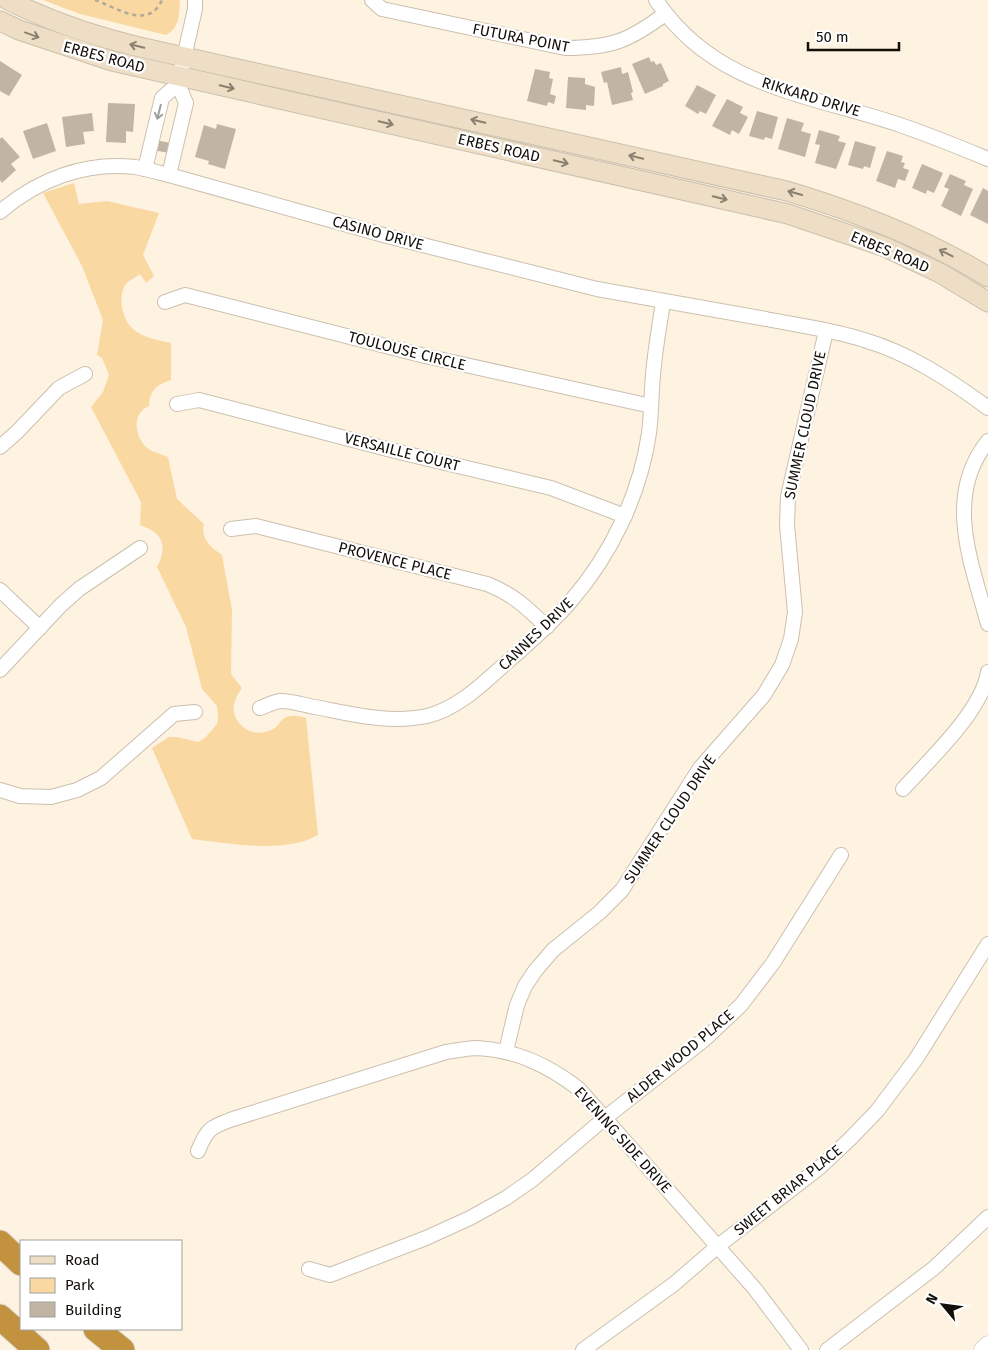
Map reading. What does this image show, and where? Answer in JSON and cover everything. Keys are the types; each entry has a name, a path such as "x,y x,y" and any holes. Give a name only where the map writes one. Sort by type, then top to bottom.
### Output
{"highway":[{"path":"0,1243 20,1262"},
{"path":"0,1317 37,1350"},
{"path":"97,1330 122,1350"}],"main road":[{"name":"ERBES ROAD","path":"8,0 41,16 84,32 786,191 887,225 957,258 988,277"},
{"name":"ERBES ROAD","path":"0,21 19,30 65,46 179,80 788,214 886,247 940,273 988,302"}],"street":[{"path":"145,169 162,98 179,80 195,9 195,0"},
{"name":"FUTURA POINT","path":"372,0 382,9 565,48 592,48 617,43 643,30 666,14"},
{"name":"RIKKARD DRIVE","path":"656,0 682,33 703,51 744,76 900,125 988,159"},
{"path":"169,174 186,103 179,80"},
{"name":"CASINO DRIVE","path":"0,212 16,198 38,184 69,172 106,167 145,169 169,174 387,236 597,289 864,339 888,348 918,363 957,386 988,408"},
{"name":"TOULOUSE CIRCLE","path":"165,302 185,295 425,356 651,406"},
{"name":"CANNES DRIVE","path":"260,708 281,701 376,719 402,720 428,715 449,707 469,695 547,627 571,602 590,577 609,548 625,516 644,461 649,432 654,365 663,302"},
{"name":"SUMMER CLOUD DRIVE","path":"506,1051 517,1005 525,986 535,971 553,950 599,913 622,890 700,768 764,695 782,665 791,638 795,612 787,525 788,496 826,331"},
{"path":"0,447 59,388 85,374"},
{"name":"VERSAILLE COURT","path":"177,404 199,400 551,488 625,516"},
{"path":"988,441 975,461 967,484 963,506 963,522 966,541 988,624"},
{"name":"PROVENCE PLACE","path":"230,529 256,526 487,584 519,600 547,627"},
{"path":"0,670 79,589 140,548"},
{"path":"0,590 40,628"},
{"path":"903,790 969,715 980,698 988,672"},
{"path":"0,790 20,796 51,796 77,790 101,778 174,714 195,712"},
{"name":"ALDER WOOD PLACE","path":"308,1269 330,1275 426,1238 470,1218 506,1198 532,1180 605,1118 705,1040 741,1004 773,963 841,855"},
{"name":"SWEET BRIAR PLACE","path":"583,1350 674,1284 718,1246 819,1168 850,1140 876,1111 916,1059 988,944"},
{"name":"EVENING SIDE DRIVE","path":"198,1151 204,1135 214,1126 446,1052 475,1048 506,1051 535,1060 560,1074 579,1089 718,1246 801,1350"},
{"path":"827,1350 934,1268 988,1218"},
{"path":"983,1350 988,1345"}],"path":[{"path":"95,0 138,16 156,10 162,0"}],"green space":[{"path":"43,0 180,0 176,25 166,35 80,14"},
{"path":"74,183 79,204 107,201 159,213 143,255 154,276 146,283 140,274 127,283 121,299 125,318 135,331 150,338 171,343 171,380 161,384 152,392 149,406 143,409 137,419 137,431 148,449 168,457 177,499 204,524 203,529 207,542 222,555 232,610 231,674 242,688 234,704 237,720 249,731 259,733 270,731 288,716 306,718 318,835 302,842 257,846 192,839 152,748 169,737 198,742 205,738 217,724 217,706 202,689 186,627 157,567 163,547 161,541 154,532 140,525 141,502 91,407 103,392 109,375 102,358 97,355 103,320 82,266 43,193"}],"building":[{"path":"649,57 651,62 654,61 656,65 661,63 669,81 663,84 663,86 645,94 632,64"},
{"path":"0,61 22,75 9,96 0,91"},
{"path":"621,67 622,74 628,72 633,100 612,105 607,82 604,83 601,72"},
{"path":"535,69 550,72 549,78 553,79 550,94 556,96 554,104 548,102 547,106 527,101"},
{"path":"568,77 585,78 585,84 595,87 594,106 586,105 586,110 566,108"},
{"path":"697,85 716,95 706,114 700,111 698,114 685,106"},
{"path":"727,99 743,107 740,113 748,117 739,134 732,130 730,135 712,126"},
{"path":"108,103 135,104 133,132 126,131 126,143 106,142"},
{"path":"757,111 778,117 772,139 765,137 764,140 749,136"},
{"path":"92,113 94,131 83,132 85,144 66,147 62,117"},
{"path":"787,118 804,123 801,131 811,134 805,157 778,149"},
{"path":"47,123 56,151 33,159 23,131"},
{"path":"217,124 236,129 225,169 208,164 209,161 195,157 204,125 216,129"},
{"path":"819,130 840,136 838,141 846,143 836,169 815,163 820,145 815,144"},
{"path":"2,137 20,157 11,164 16,170 2,183 0,180 0,139"},
{"path":"155,140 171,143 169,153 153,150"},
{"path":"855,141 876,147 870,168 864,166 863,169 848,165"},
{"path":"887,151 903,156 901,162 905,163 903,168 909,170 905,181 898,179 895,188 876,181"},
{"path":"922,164 943,173 934,193 927,190 926,194 912,188"},
{"path":"950,174 966,181 964,185 973,189 961,216 941,206 949,189 944,187"},
{"path":"983,188 988,191 988,224 970,215"}]}
